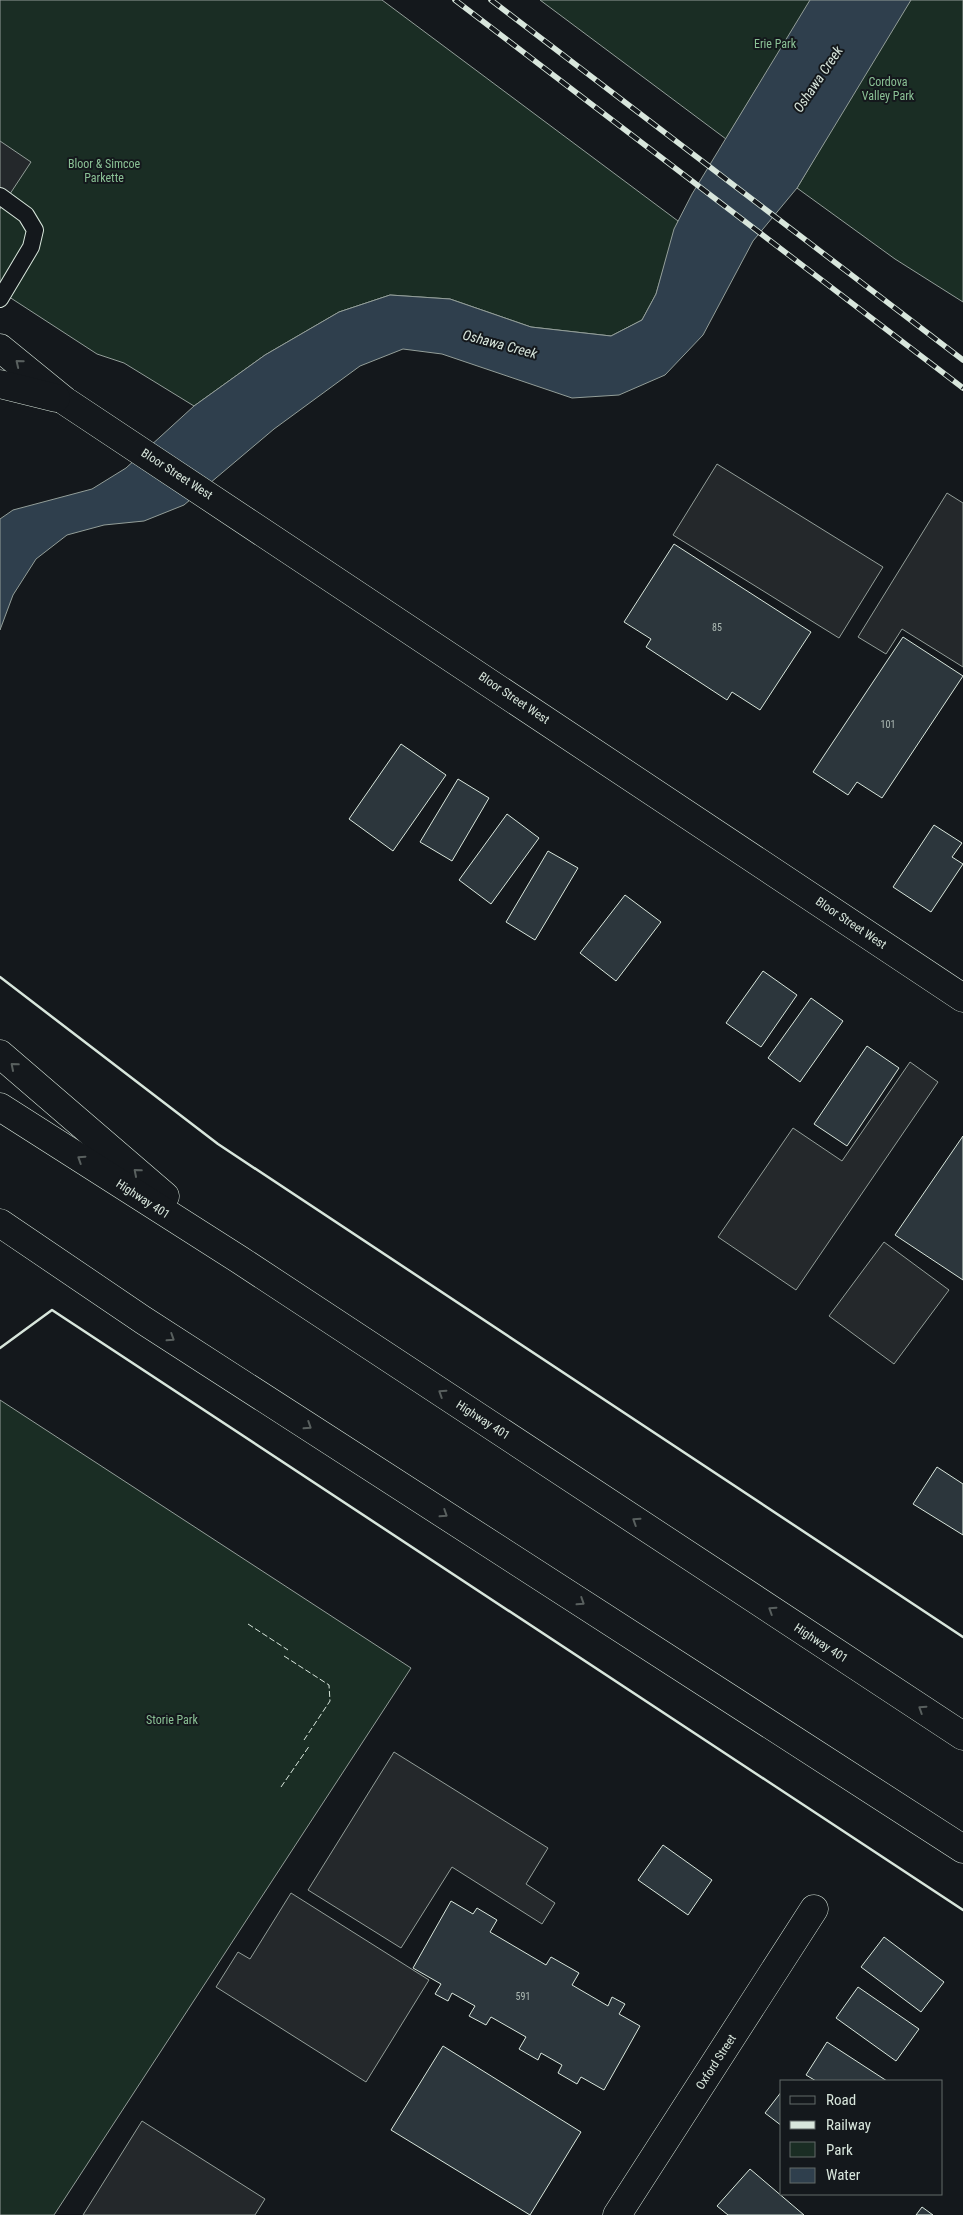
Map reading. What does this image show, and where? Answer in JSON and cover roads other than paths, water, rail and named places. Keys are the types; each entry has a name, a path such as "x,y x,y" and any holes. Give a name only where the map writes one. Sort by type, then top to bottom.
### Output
{"main road":[{"name":"Bloor Street West","path":"0,348 65,401 963,998"},
{"name":"Bloor Street West","path":"0,384 65,401"},
{"path":"0,1054 240,1260"},
{"name":"Highway 401","path":"0,1107 240,1260 963,1736"},
{"path":"0,1223 143,1320 963,1849"},
{"path":"0,1241 143,1320"},
{"name":"Oxford Street","path":"617,2215 814,1909"}],"lane":[{"path":"0,196 26,215 34,230 31,247 0,299"}],"water":[{"name":"Oshawa Creek","path":"810,0 911,0 797,188 753,241 703,335 665,375 619,395 572,398 442,354 403,349 360,366 274,429 184,505 144,521 104,525 67,535 36,559 13,595 0,630 0,519 13,510 92,489 126,468 194,406 265,355 339,312 390,295 450,299 531,327 611,336 642,320 656,294 674,229 692,194"}],"railway":[{"path":"455,0 963,388"},
{"path":"491,0 963,360"}],"park label":[{"name":"Erie Park","path":"775,44"},
{"name":"Cordova Valley Park","path":"888,89"},
{"name":"Bloor & Simcoe Parkette","path":"104,171"},
{"name":"Storie Park","path":"172,1720"}]}
